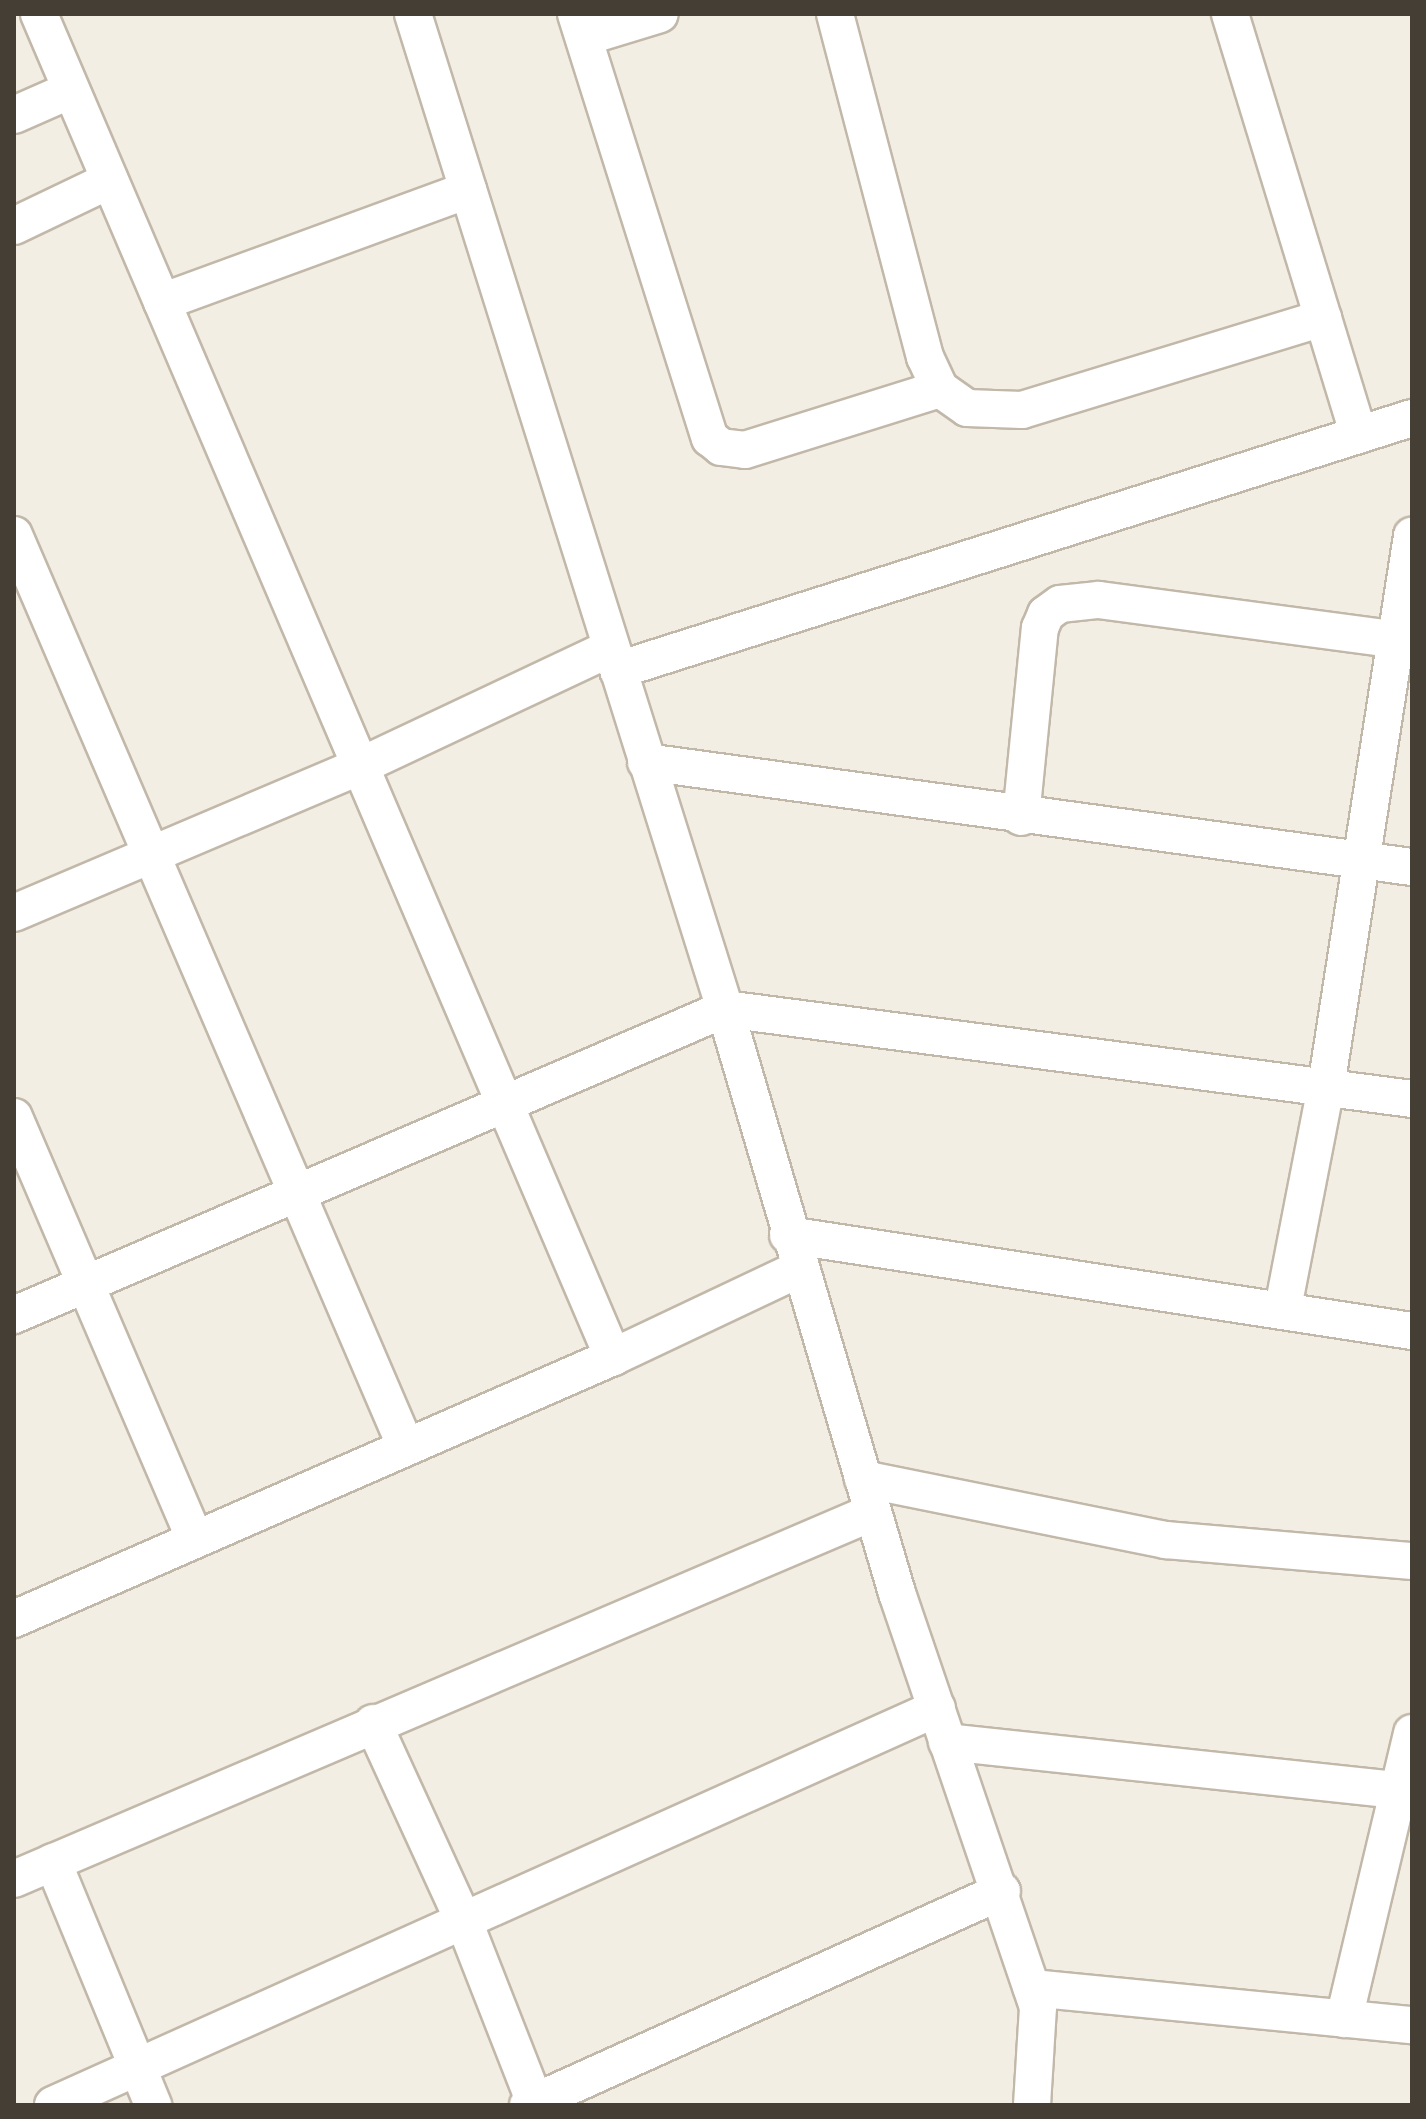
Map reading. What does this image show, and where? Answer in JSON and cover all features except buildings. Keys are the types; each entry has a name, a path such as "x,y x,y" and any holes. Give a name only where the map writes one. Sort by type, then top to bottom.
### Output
{"street":[{"path":"14,24 38,14 613,1357"},
{"path":"413,14 725,1009 788,1235 868,1496 1032,1988 1039,2048 1032,2105"},
{"path":"660,14 581,26 710,438 721,447 745,450 940,389"},
{"path":"835,14 925,357 940,389 967,408 1022,410 1323,318"},
{"path":"1230,14 1359,435"},
{"path":"14,115 71,90"},
{"path":"14,226 110,180"},
{"path":"162,302 468,190"},
{"path":"14,913 614,659 1412,418"},
{"path":"14,535 406,1447"},
{"path":"1283,1308 1326,1087 1362,861 1404,641 1412,536"},
{"path":"1021,817 1040,628 1046,614 1060,604 1099,600 1404,641"},
{"path":"646,762 1021,817 1412,867"},
{"path":"14,1315 725,1009 1412,1099"},
{"path":"14,1117 195,1539"},
{"path":"788,1235 1283,1308 1412,1331"},
{"path":"14,1619 613,1357 799,1269"},
{"path":"14,1879 373,1723 868,1496 1166,1540 1412,1561"},
{"path":"373,1723 465,1924 533,2104 1002,1891"},
{"path":"53,2105 465,1924 942,1725 1404,1791"},
{"path":"1344,2019 1404,1791 1412,1733"},
{"path":"53,1862 153,2105"},
{"path":"1032,1988 1412,2025"}]}
